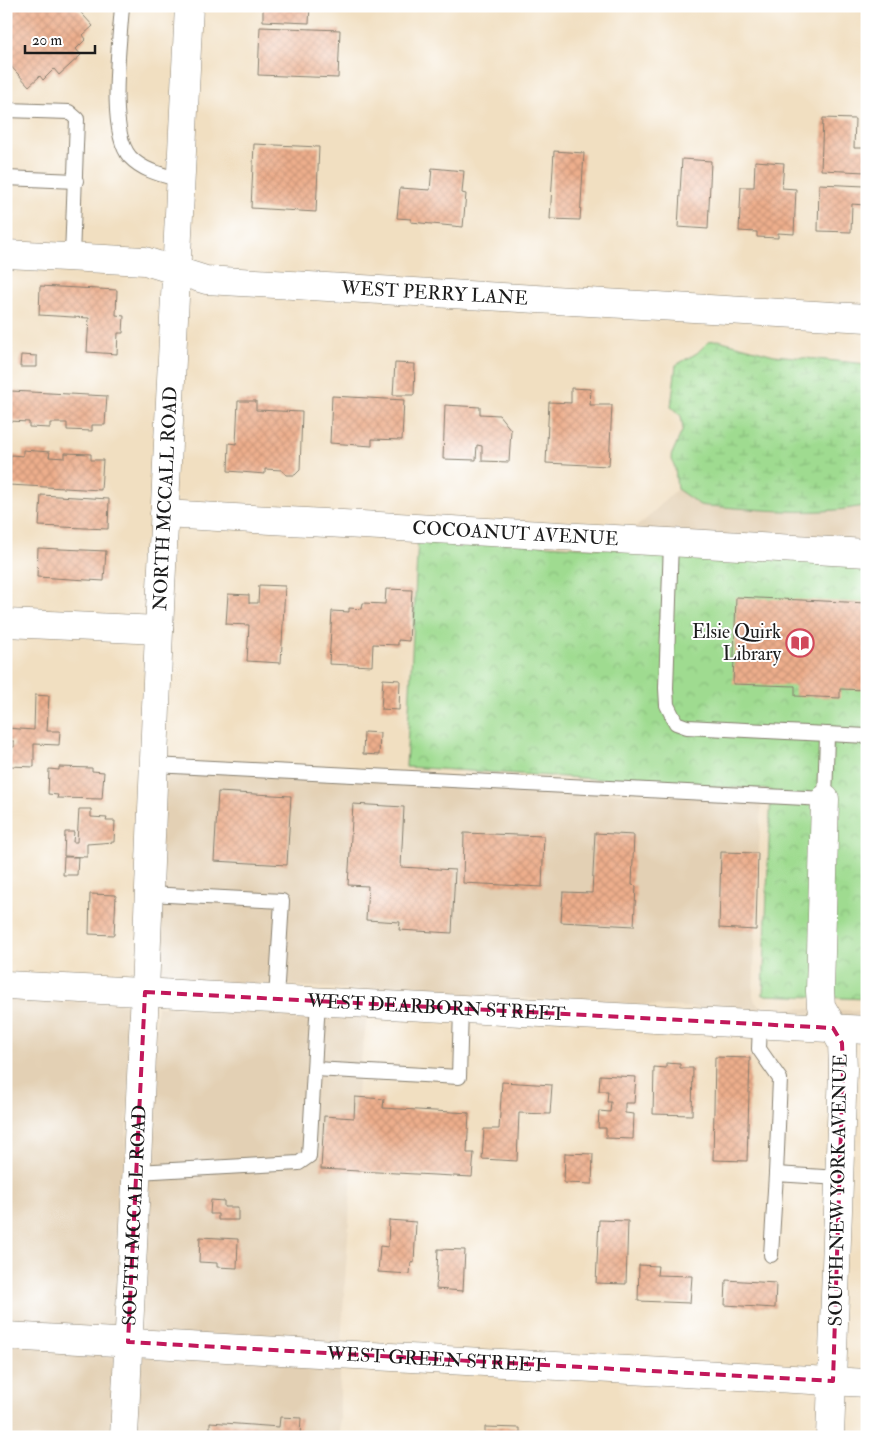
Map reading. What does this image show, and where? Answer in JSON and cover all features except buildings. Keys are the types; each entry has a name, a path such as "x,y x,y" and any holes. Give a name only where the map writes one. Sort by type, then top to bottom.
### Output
{"street":[{"name":"NORTH MCCALL ROAD","path":"145,992 164,514 189,6"},
{"name":"WEST PERRY LANE","path":"6,254 145,261 206,280 867,318"},
{"name":"COCOANUT AVENUE","path":"164,514 867,553"},
{"path":"6,623 159,630"},
{"name":"SOUTH NEW YORK AVENUE","path":"825,799 821,1006 842,1043 844,1069 830,1437"},
{"name":"WEST DEARBORN STREET","path":"6,984 867,1030"},
{"name":"SOUTH MCCALL ROAD","path":"124,1437 145,992"},
{"name":"WEST GREEN STREET","path":"6,1336 867,1383"}],"lane":[{"path":"122,6 116,122 121,140 129,156 144,168 181,180"},
{"path":"6,110 69,112 77,118 72,257"},
{"path":"6,178 76,181"},
{"path":"671,542 666,688 667,706 676,723 687,727 827,736 867,736"},
{"path":"154,765 825,799 827,736"},
{"path":"149,894 282,901 276,998"},
{"path":"137,1172 299,1163 309,1156 318,1001"},
{"path":"314,1069 459,1077 461,1009"},
{"path":"760,1024 759,1049 780,1079 771,1255"},
{"path":"776,1174 839,1178"}],"highlighted area":[{"path":"145,992 833,1028 842,1043 843,1069 833,1381 128,1342"}],"shaded area":[{"path":"677,489 700,505 707,506 805,510 850,509 867,505 867,552 618,538 643,522"},
{"path":"167,768 761,801 753,995 755,1002 763,1007 867,1011 867,1017 149,978"},
{"path":"6,998 133,1004 112,1437 6,1437"},
{"path":"157,1006 367,1017 358,1082 340,1359 340,1437 136,1437"}],"green space":[{"path":"718,340 774,355 867,364 867,505 828,511 767,510 707,506 700,505 677,489 675,468 671,456 683,429 681,416 671,407 676,365 697,353 709,341"},
{"path":"418,538 867,563 867,999 763,995 771,790 406,767"}],"place":[{"name":"Elsie Quirk Library","path":"800,643"}]}
